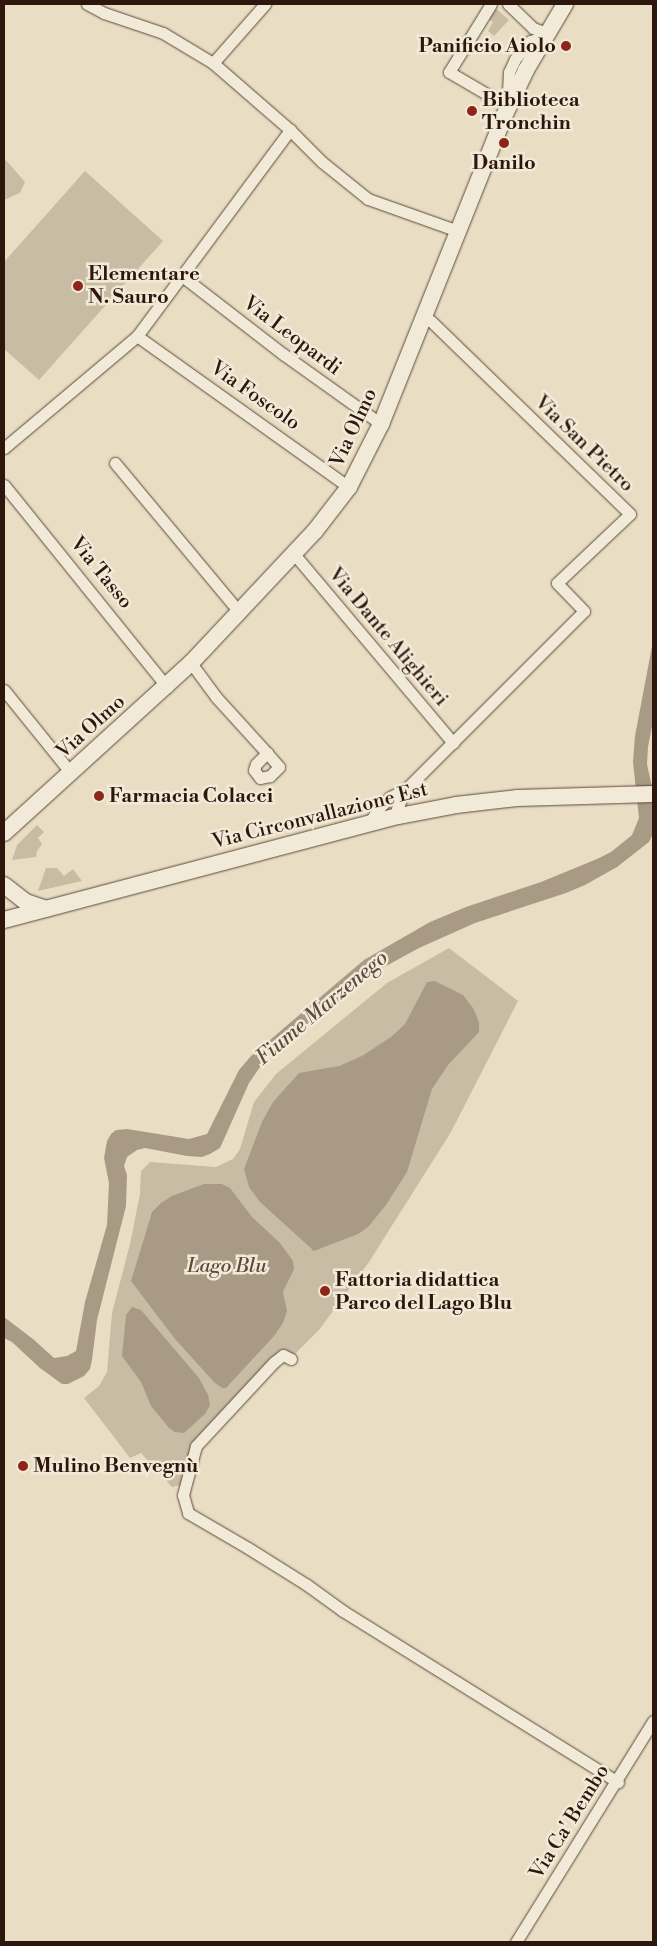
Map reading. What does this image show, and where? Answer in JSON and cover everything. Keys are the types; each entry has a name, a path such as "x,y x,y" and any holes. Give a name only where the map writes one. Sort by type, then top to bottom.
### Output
{"street":[{"path":"87,4 104,13 163,33 213,63 290,130 322,162 368,199 458,231"},
{"path":"213,63 266,4"},
{"path":"492,4 449,72 502,103 508,91 509,72 515,59 530,41 537,39 541,31 533,28 508,4"},
{"name":"Via Olmo","path":"6,833 191,663 240,613 325,520 349,487 381,424 506,112 526,70 565,4"},
{"path":"4,448 137,336 290,130"},
{"name":"Via Leopardi","path":"182,276 283,354 381,424"},
{"name":"Via San Pietro","path":"399,816 397,809 406,790 584,611 557,583 630,514 431,321 424,317"},
{"name":"Via Foscolo","path":"137,336 349,487"},
{"path":"115,463 240,613"},
{"name":"Via Tasso","path":"4,484 167,687"},
{"name":"Via Dante Alighieri","path":"294,554 453,743"},
{"path":"191,663 216,697 267,753"},
{"path":"4,690 71,772"},
{"name":"Via San Pietro","path":"368,824 372,816 390,797 406,790"},
{"name":"Via Circonvallazione Est","path":"4,920 399,816 456,805 517,798 653,794"},
{"path":"4,885 26,902 46,909"},
{"path":"291,1359 283,1355 274,1362 196,1446 183,1495 188,1513 265,1558 343,1611 618,1782"},
{"name":"Via Ca' Bembo","path":"516,1942 618,1782 653,1721"}],"green space":[{"path":"494,7 509,20 494,36 488,31 493,22 487,17"},
{"path":"4,158 25,182 20,193 4,200"},
{"path":"85,171 163,241 39,380 4,349 4,262"},
{"path":"37,825 44,832 38,838 42,844 37,851 36,857 12,860 17,845"},
{"path":"46,868 57,868 64,876 73,869 82,881 38,891"},
{"name":"Lago Blu","path":"449,948 518,1001 451,1132 369,1262 319,1330 294,1355 290,1355 283,1349 196,1440 181,1485 172,1487 141,1453 130,1458 84,1398 99,1386 107,1372 112,1313 130,1244 140,1194 141,1171 150,1162 216,1167 233,1159 240,1149 254,1102 276,1074 387,983"}],"water":[{"name":"Fiume Marzenego","path":"653,641 653,721 647,764 653,792 653,834 649,842 617,867 585,885 475,923 419,948 366,977 319,1018 267,1057 249,1083 220,1148 202,1157 145,1148 137,1150 127,1157 124,1166 127,1175 126,1206 97,1320 90,1369 84,1376 68,1384 62,1384 40,1368 12,1342 4,1338 4,1317 54,1358 67,1356 76,1351 85,1302 107,1225 109,1183 104,1158 107,1141 111,1134 116,1130 127,1129 189,1139 207,1134 239,1070 251,1056 364,960 430,922 466,907 541,882 597,859 611,852 632,835 639,818 633,762 635,736"},
{"path":"435,981 463,995 473,1008 479,1022 479,1032 448,1065 432,1089 407,1172 386,1205 368,1227 358,1234 314,1251 260,1202 249,1187 244,1169 262,1122 273,1102 299,1073 339,1066 362,1056 391,1037 405,1024 427,982"},
{"path":"204,1184 222,1184 230,1188 252,1217 280,1243 293,1261 294,1269 283,1292 287,1311 283,1323 274,1336 226,1388 222,1388 214,1382 175,1339 131,1281 152,1212 172,1196"},
{"path":"132,1307 141,1310 199,1378 208,1395 210,1405 205,1414 184,1433 175,1432 169,1428 151,1406 141,1382 122,1356 126,1315"}],"place":[{"name":"Panificio Aiolo","path":"566,46"},
{"name":"Biblioteca Tronchin","path":"472,111"},
{"name":"Danilo","path":"504,143"},
{"name":"Elementare N. Sauro","path":"78,286"},
{"name":"Farmacia Colacci","path":"99,796"},
{"name":"Fattoria didattica Parco del Lago Blu","path":"325,1291"},
{"name":"Mulino Benvegnù","path":"23,1466"}]}
